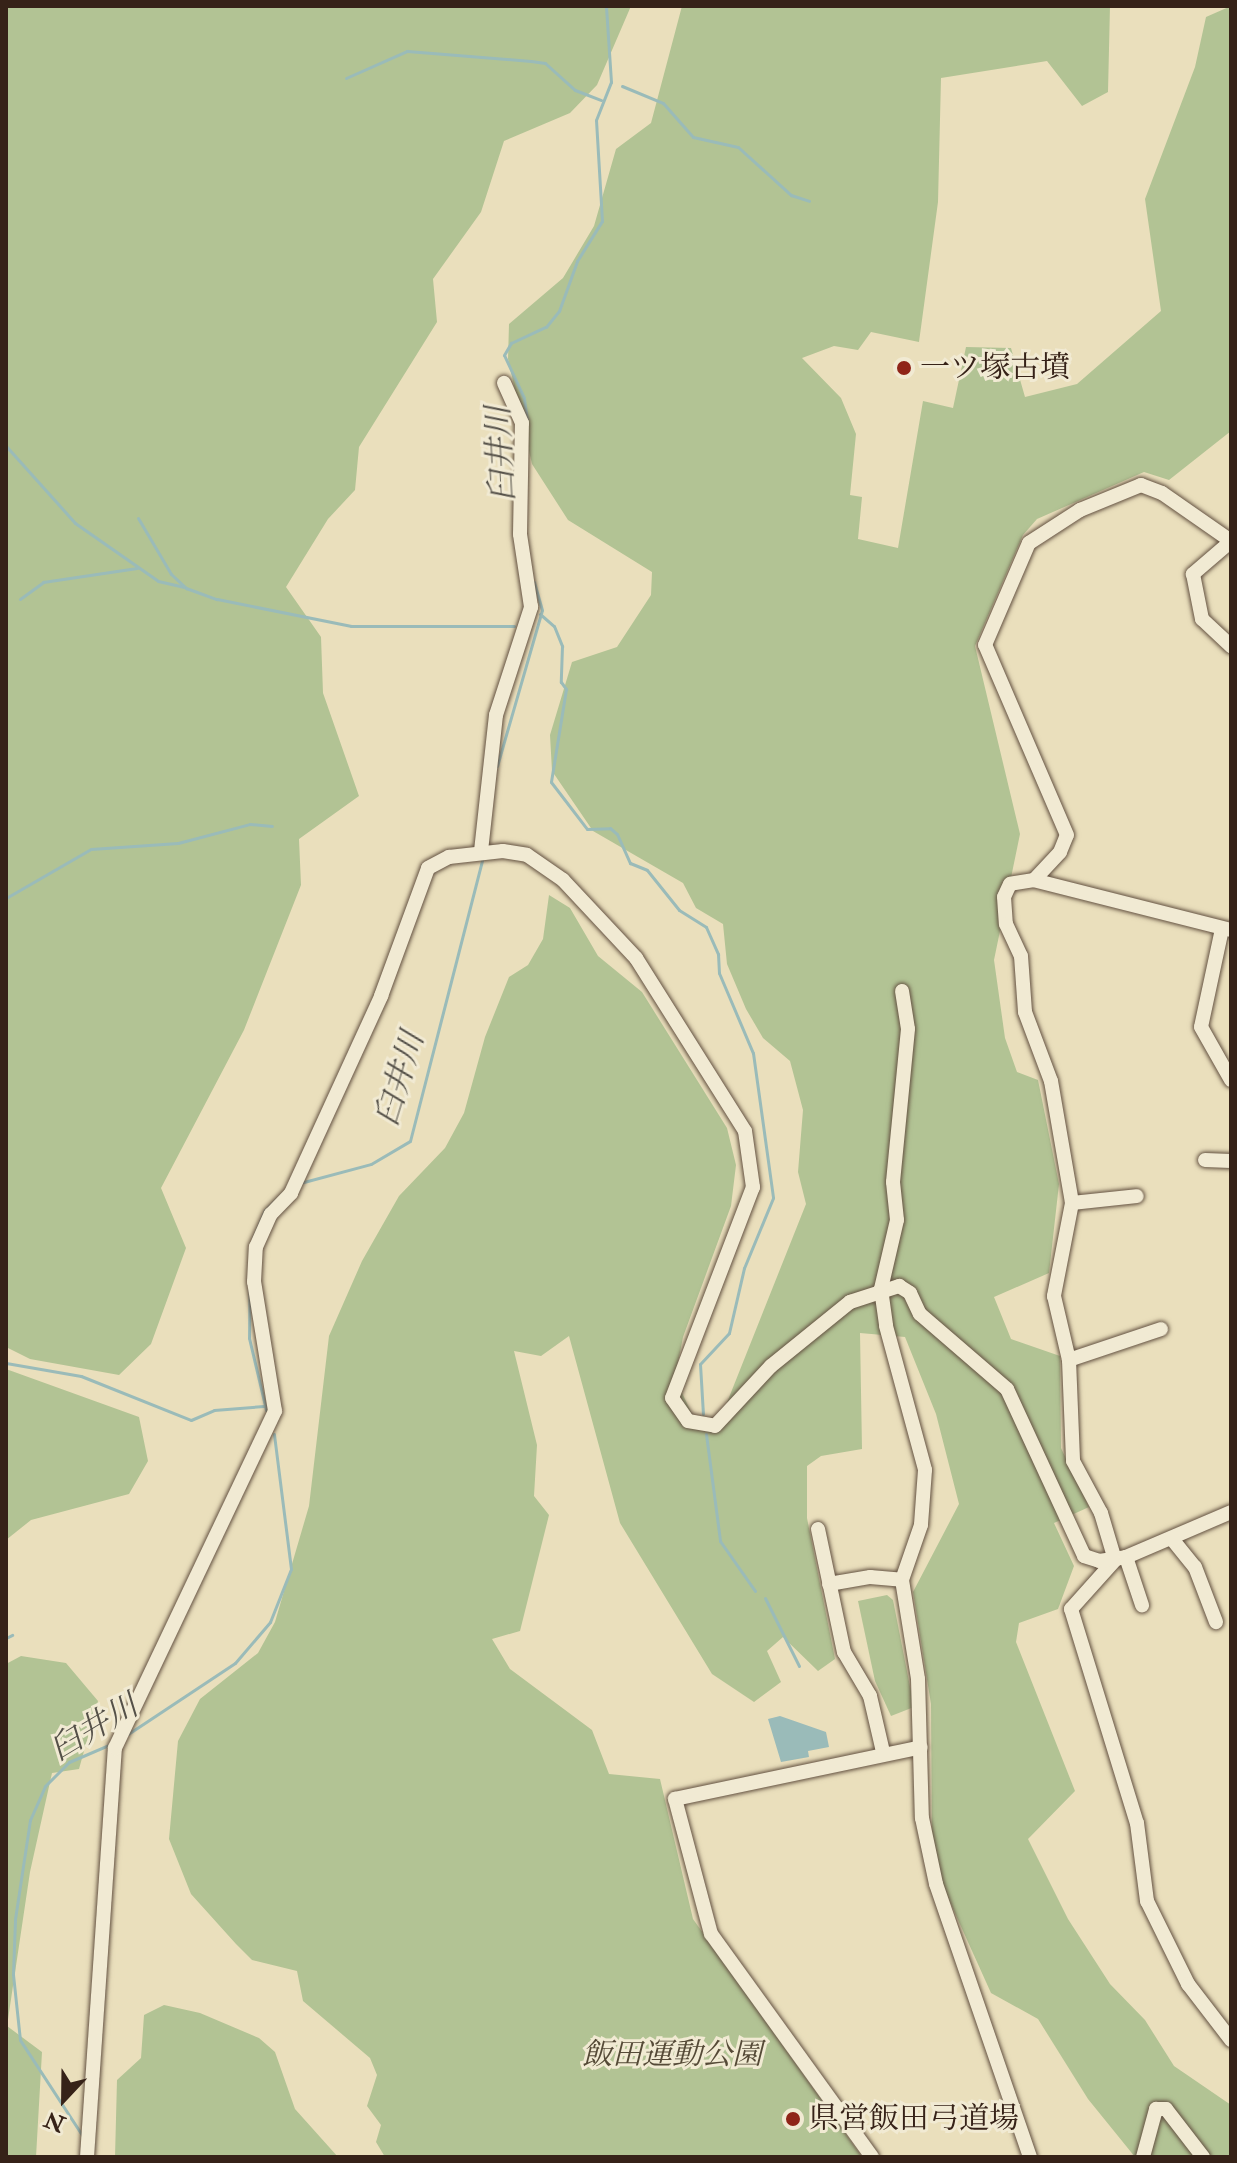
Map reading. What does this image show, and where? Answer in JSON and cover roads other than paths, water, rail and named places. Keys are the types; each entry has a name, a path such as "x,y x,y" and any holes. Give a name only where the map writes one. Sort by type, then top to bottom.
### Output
{"street":[{"path":"481,851 496,715 531,607 520,534 522,423 504,383"},
{"path":"1034,880 1060,852 1067,835 985,645 1029,543 1080,510 1141,485 1162,493 1230,542 1193,574 1202,619 1231,646"},
{"path":"87,2157 115,1748 275,1411 254,1282 256,1247 271,1214 291,1193 297,1174 381,996 428,868 449,857 481,851 527,855 563,880 636,958 745,1131 753,1187 672,1398 688,1421 715,1426 771,1366 850,1302 881,1289 899,1286 910,1293 920,1314 1007,1389 1075,1546 1084,1556 1120,1558 1231,1512"},
{"path":"1142,1605 1101,1513 1073,1461 1069,1360 1054,1296 1072,1203 1051,1081 1025,1012 1021,956 1006,924 1010,884 1034,880 1227,930 1201,1027 1231,1080"},
{"path":"902,991 908,1029 893,1182 897,1220 881,1289 886,1326 925,1470 921,1525 902,1580 918,1679 926,1850 1030,2157"},
{"path":"1205,1160 1231,1161"},
{"path":"1072,1203 1137,1196"},
{"path":"1069,1360 1161,1329"},
{"path":"818,1529 844,1652 870,1696 883,1752"},
{"path":"1172,1539 1195,1567 1216,1622"},
{"path":"1120,1558 1071,1609 1076,1632 1137,1823 1147,1901 1188,1984 1231,2040"},
{"path":"829,1584 870,1577 902,1580"},
{"path":"872,2157 711,1934 675,1799 883,1752 921,1747"},
{"path":"1143,2157 1156,2109 1166,2109 1203,2157"}],"water":[{"path":"780,1716 826,1732 829,1747 808,1751 809,1757 781,1762 768,1719"}],"waterway":[{"name":"臼井川","path":"527,420 524,398 504,355 511,343 546,327 559,311 577,261 602,221 596,120 611,82 606,6"},
{"path":"346,78 407,51 531,61 545,63 575,90 601,100"},
{"path":"622,86 663,103 693,137 738,147 791,195 809,201"},
{"path":"6,446 75,523 158,581 184,587"},
{"path":"138,518 171,574 186,588 217,599 351,626 514,626"},
{"path":"20,599 43,582 137,568"},
{"name":"臼井川","path":"497,766 542,610 534,582"},
{"path":"540,614 554,626 562,646 561,682 566,689 551,782 587,829 610,828 617,834 630,863 647,870 679,910 706,927 718,954 719,973 753,1053 773,1198 744,1268 729,1333 700,1364 703,1414"},
{"path":"6,898 91,849 178,843 250,824 272,826"},
{"name":"臼井川","path":"300,1183 371,1164 410,1141 482,860"},
{"name":"臼井川","path":"253,1238 265,1210 286,1190"},
{"name":"臼井川","path":"250,1245 249,1338 266,1410"},
{"path":"6,1363 81,1376 191,1420 214,1410 264,1406"},
{"name":"臼井川","path":"128,1734 235,1663 270,1622 291,1569 274,1434"},
{"path":"706,1434 720,1541 755,1591"},
{"path":"765,1598 799,1666"},
{"path":"6,1638 12,1635"},
{"name":"臼井川","path":"82,2135 20,2040 13,1974 15,1919 30,1820 45,1786 69,1762 111,1744"}],"place":[{"name":"一ツ塚古墳","path":"904,368"},
{"name":"県営飯田弓道場","path":"793,2119"}],"park label":[{"name":"飯田運動公園","path":"672,2055"}]}
